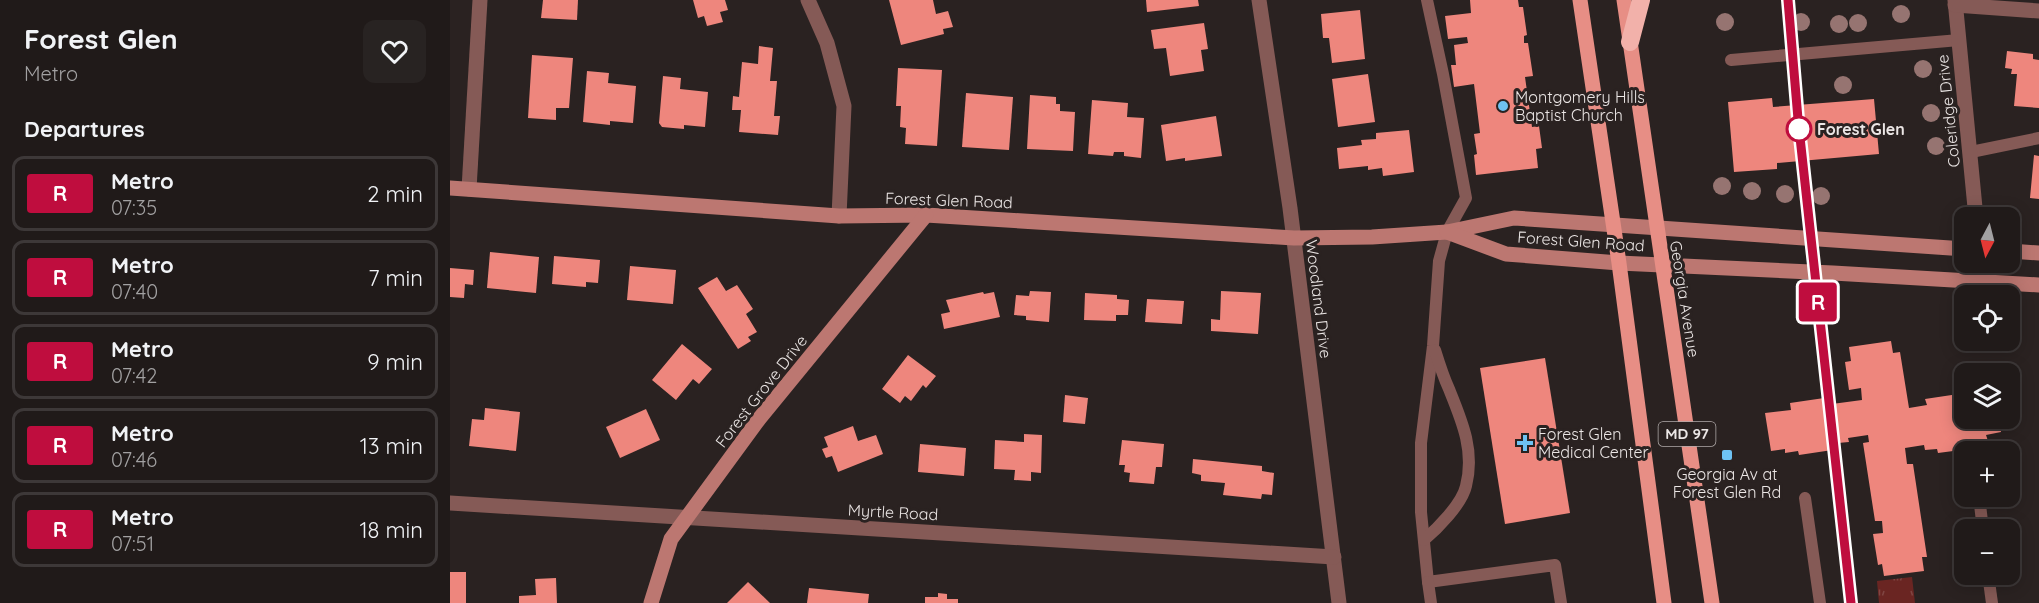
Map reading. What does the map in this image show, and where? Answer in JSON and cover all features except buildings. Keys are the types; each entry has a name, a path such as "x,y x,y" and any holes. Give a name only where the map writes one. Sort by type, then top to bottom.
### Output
{"highway":[{"path":"1630,42 1641,0"}],"main road":[{"name":"MD 97","path":"1580,0 1619,263 1664,603"},
{"name":"Georgia Avenue","path":"1624,0 1712,603"}],"street":[{"path":"469,189 480,0"},
{"path":"808,0 827,43 844,106 838,216"},
{"name":"Woodland Drive","path":"1259,0 1293,238 1339,603"},
{"path":"1955,2 2039,11"},
{"name":"Coleridge Drive","path":"1955,2 1975,207"},
{"name":"Forest Glen Road","path":"450,188 838,216 926,214 1293,238 1372,237 1447,232 1514,218 1954,248"},
{"name":"Forest Grove Drive","path":"651,603 671,539 759,419 926,214"},
{"name":"Forest Glen Road","path":"1447,232 1506,254 1619,263 2039,285"},
{"path":"2020,252 2039,253"},
{"name":"Myrtle Road","path":"450,503 1334,556"}],"lane":[{"path":"1427,0 1466,198 1447,232 1439,261 1433,346 1421,443 1421,512 1431,603"},
{"path":"1731,60 1959,40"},
{"path":"1971,152 2039,138"},
{"path":"1424,540 1443,523 1466,488 1470,450 1462,417 1433,346"},
{"path":"1805,498 1820,603"},
{"path":"1428,582 1555,566 1561,603"},
{"path":"1990,585 1992,603"}],"green space":[{"path":"1912,577 1915,603 1879,603 1877,581"}],"metro line":[{"name":"R","path":"1788,0 1798,119 1851,603"}],"place":[{"name":"Montgomery Hills Baptist Church","path":"1503,106"},
{"name":"Forest Glen","path":"1799,129"},
{"name":"Forest Glen Medical Center","path":"1525,443"},
{"name":"Georgia Av at Forest Glen Rd","path":"1727,455"}]}
